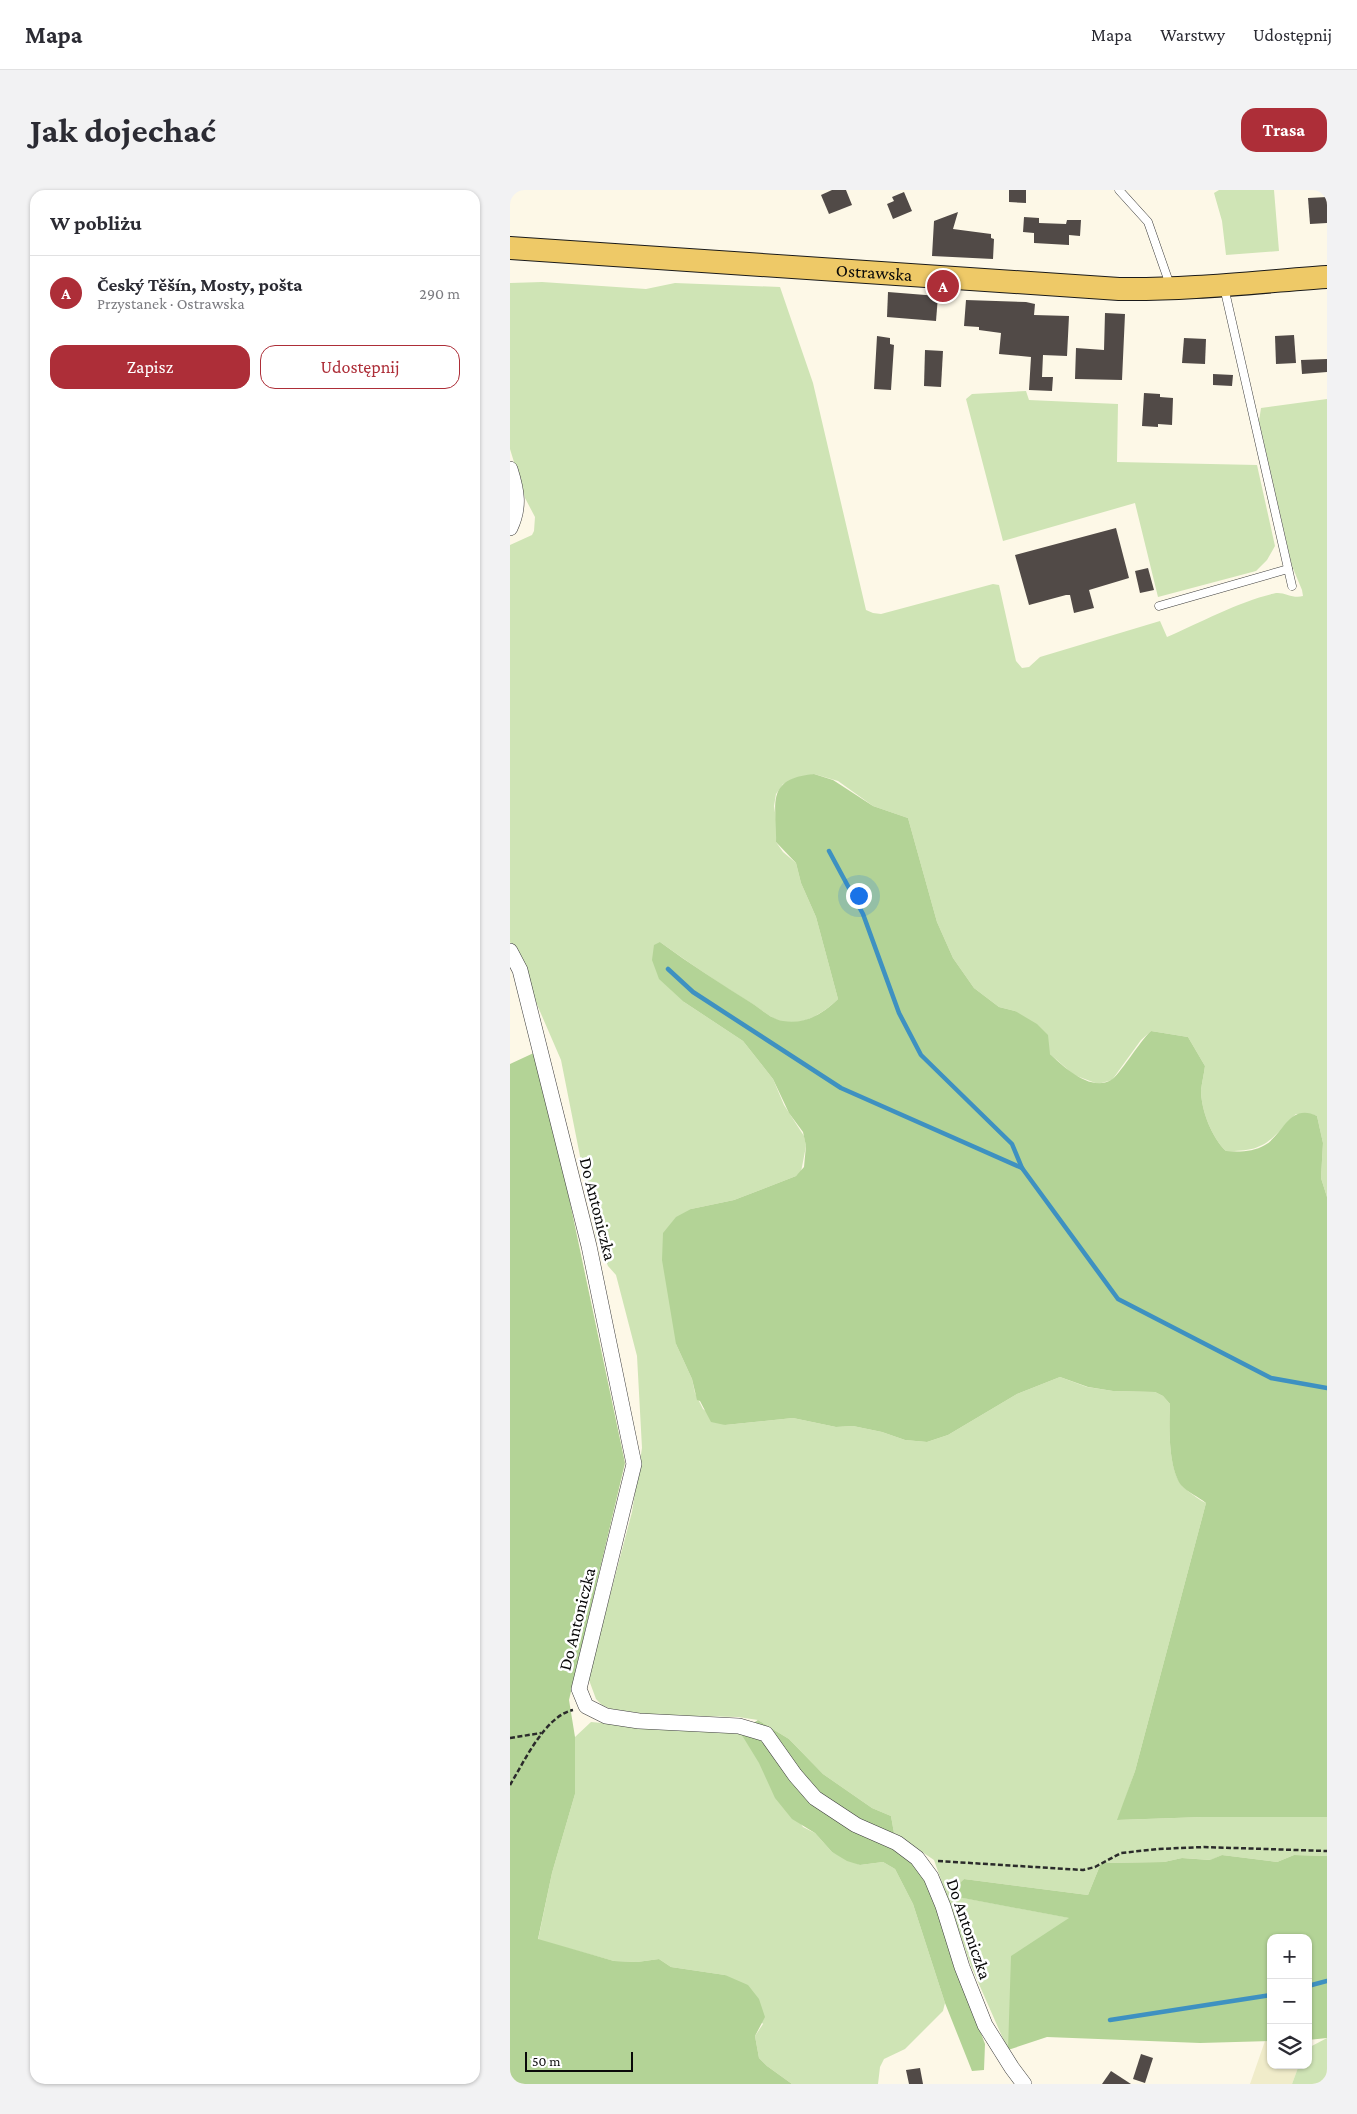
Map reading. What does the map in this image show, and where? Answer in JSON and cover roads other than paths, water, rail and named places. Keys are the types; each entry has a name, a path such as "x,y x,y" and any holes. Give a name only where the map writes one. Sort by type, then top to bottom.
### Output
{"main road":[{"name":"Ostrawska","path":"510,248 1110,288 1172,289 1327,277"}],"street":[{"path":"510,469 518,501 517,511 510,528"},
{"name":"Do Antoniczka","path":"510,951 520,970 589,1246 634,1464 579,1689 586,1706 606,1716 639,1720 739,1726 766,1734 795,1775 815,1798 856,1825 897,1843 917,1858 931,1877 943,1906 962,1967 984,2026 1024,2084"}],"lane":[{"path":"1119,190 1148,222 1172,289"},
{"path":"1224,286 1292,586"},
{"path":"1159,606 1288,568"}],"waterway":[{"path":"829,851 863,914 899,1013 921,1055 1012,1144 1022,1168 1118,1299 1271,1378 1327,1388"},
{"path":"668,969 693,992 841,1088 1022,1168"},
{"path":"1312,1985 1327,1981"},
{"path":"1110,2020 1267,1996"}],"place":[{"name":"Český Těšín, Mosty, pošta","path":"943,286"}]}
